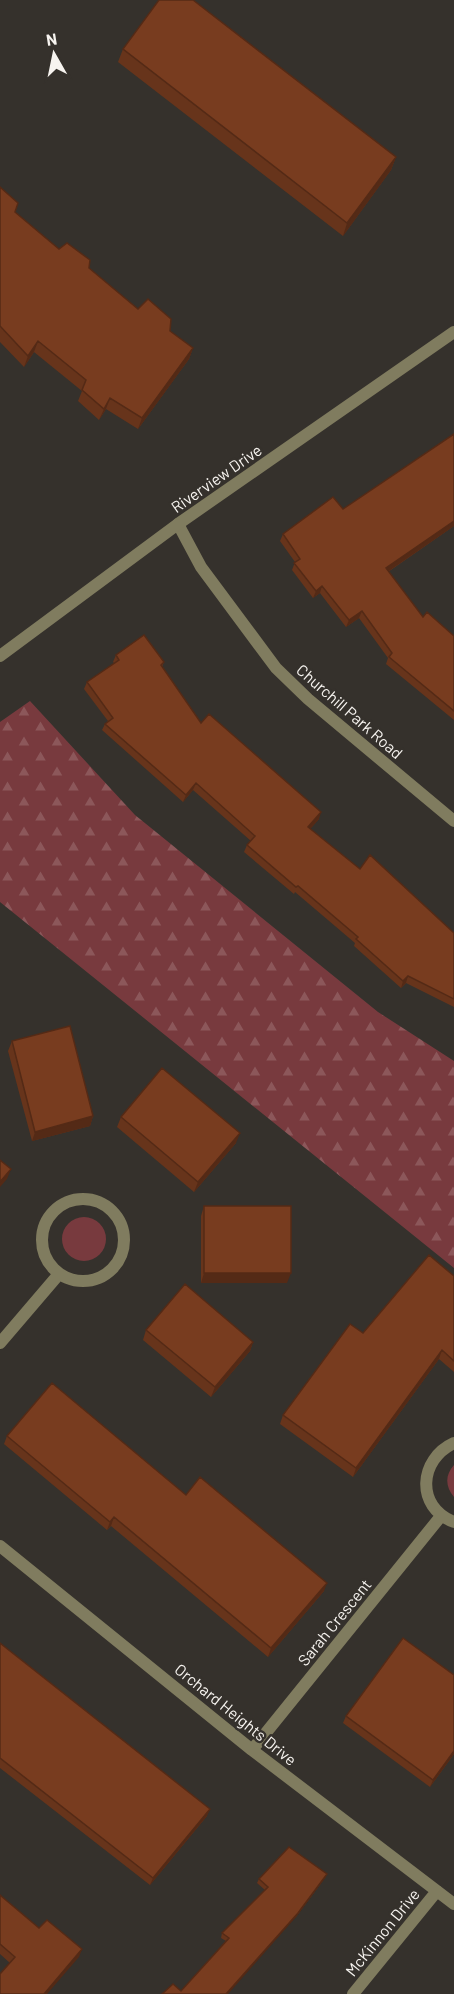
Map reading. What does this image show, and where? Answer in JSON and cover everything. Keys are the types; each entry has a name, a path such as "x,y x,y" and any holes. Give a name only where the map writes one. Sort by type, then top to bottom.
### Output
{"street":[{"name":"Riverview Drive","path":"0,656 178,524 454,332"},
{"name":"Churchill Park Road","path":"178,524 201,567 276,668 308,699 454,821"},
{"path":"75,1200 89,1200 102,1204 113,1212 123,1236 123,1250 117,1262 97,1279 77,1280 59,1274 49,1264 43,1251 43,1231 52,1213 63,1204 75,1200"},
{"path":"0,1343 59,1274"},
{"path":"454,1443 436,1454 426,1474 428,1497 441,1516 454,1522"},
{"name":"Sarah Crescent","path":"252,1750 441,1516"},
{"name":"Orchard Heights Drive","path":"0,1546 252,1750 454,1904"},
{"name":"McKinnon Drive","path":"353,1994 437,1891"}],"green space":[{"path":"30,701 135,815 378,1012 454,1061 454,1268 0,902 0,722"},
{"path":"84,1217 99,1224 106,1239 99,1254 84,1261 69,1254 62,1239 69,1224"},
{"path":"454,1465 454,1497 447,1481"}],"building":[{"path":"159,0 193,0 396,157 347,223 123,49"},
{"path":"0,187 18,203 15,212 59,249 67,243 90,260 89,268 138,309 148,299 171,319 170,331 193,348 142,418 110,398 104,409 82,390 86,380 38,341 28,356 0,326"},
{"path":"454,434 454,521 386,568 423,617 427,612 454,636 454,711 389,657 392,653 362,611 349,620 322,586 316,591 294,563 300,559 283,534 333,497 343,509"},
{"path":"144,635 164,662 161,665 201,723 209,714 321,812 308,827 360,869 370,855 454,933 454,999 408,976 403,981 356,939 358,937 247,845 255,836 196,783 186,795 105,724 113,718 87,682 119,660 116,655"},
{"path":"70,1026 93,1116 35,1132 12,1041"},
{"path":"162,1068 240,1133 198,1182 121,1117"},
{"path":"0,1160 11,1169 0,1182"},
{"path":"204,1206 291,1206 291,1273 204,1273"},
{"path":"429,1255 454,1276 454,1361 442,1350 356,1468 283,1415 350,1324 363,1333"},
{"path":"185,1284 253,1342 215,1387 146,1330"},
{"path":"52,1383 186,1495 200,1477 327,1583 271,1648 114,1517 110,1522 7,1436"},
{"path":"403,1638 454,1675 454,1751 433,1780 346,1716"},
{"path":"0,1643 210,1809 153,1878 0,1758"},
{"path":"289,1847 327,1874 298,1913 226,1994 162,1994 173,1984 181,1991 229,1938 222,1933 268,1887 259,1879"},
{"path":"0,1895 39,1928 47,1920 82,1949 44,1994 0,1994 0,1974 15,1957 0,1944"}]}
